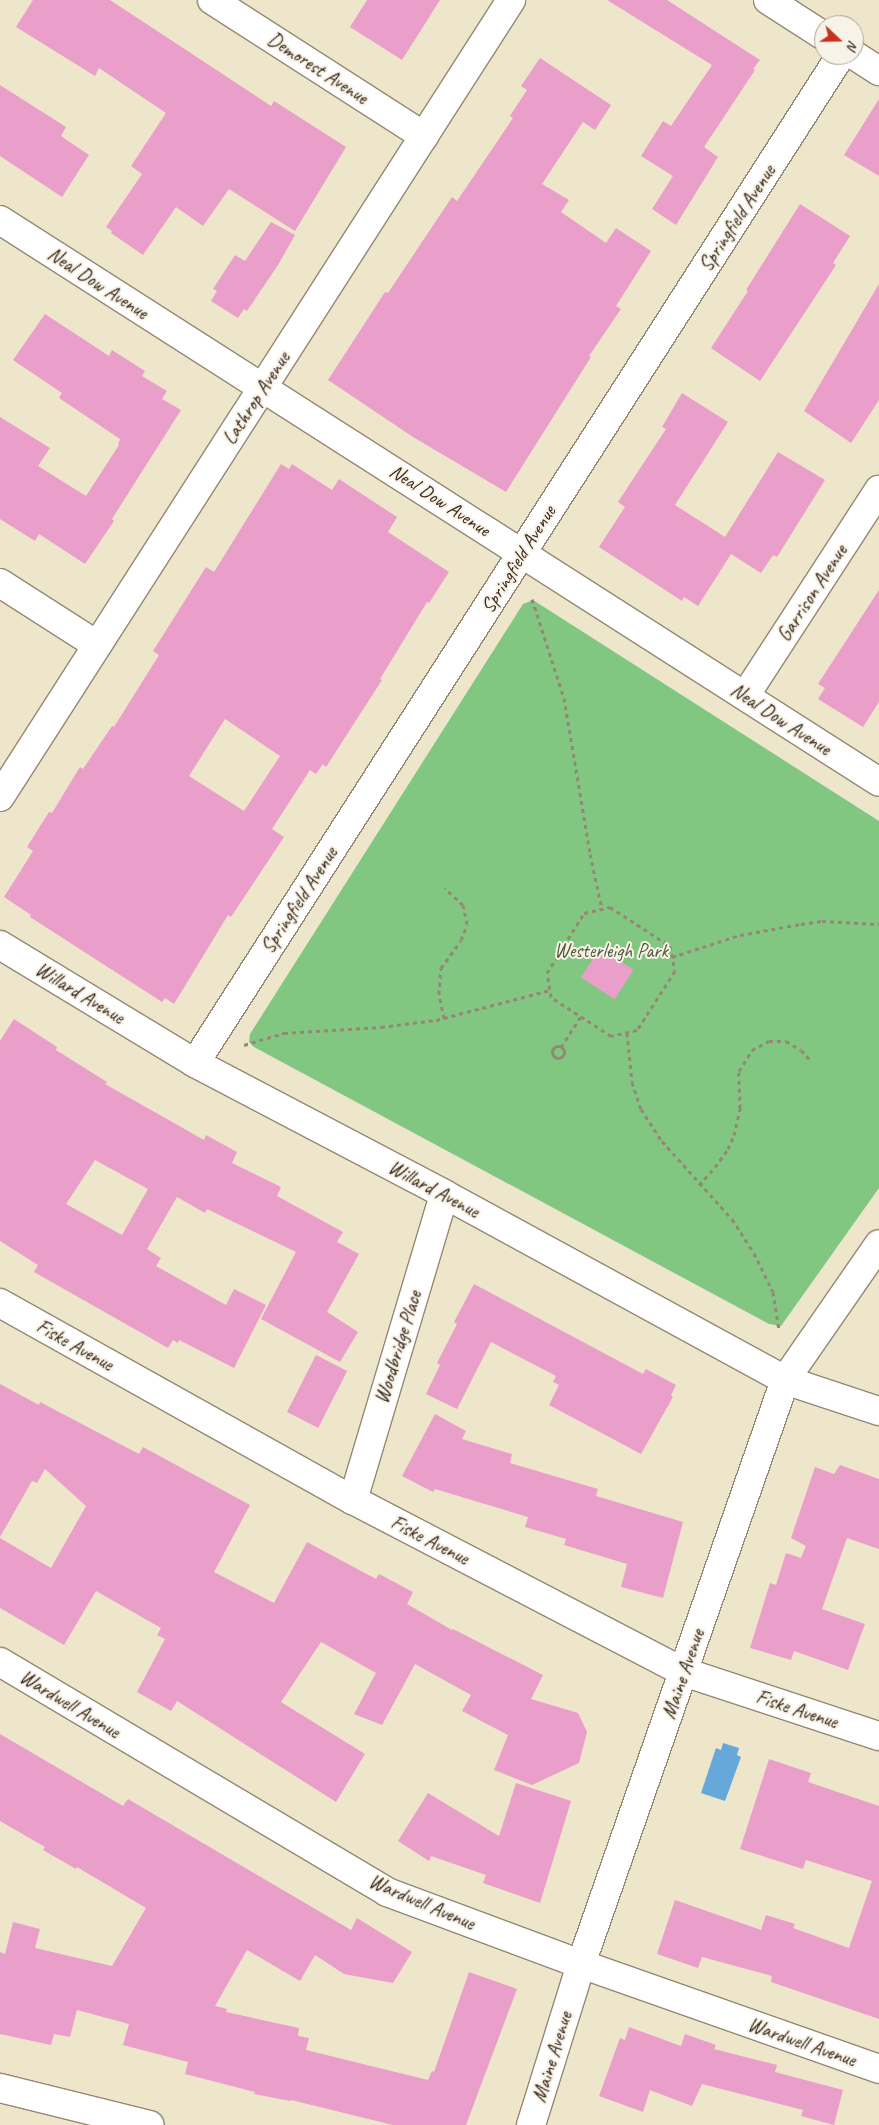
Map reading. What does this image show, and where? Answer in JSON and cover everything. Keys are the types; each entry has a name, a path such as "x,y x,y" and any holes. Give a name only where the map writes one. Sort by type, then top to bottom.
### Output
{"street":[{"name":"Demorest Avenue","path":"212,0 424,136"},
{"name":"Lathrop Avenue","path":"0,797 511,0"},
{"path":"768,0 814,30"},
{"path":"864,61 879,71"},
{"name":"Springfield Avenue","path":"195,1063 521,552 836,65"},
{"name":"Neal Dow Avenue","path":"0,220 879,782"},
{"name":"Garrison Avenue","path":"745,696 879,490"},
{"path":"0,583 97,645"},
{"name":"Willard Avenue","path":"0,945 195,1063 444,1194 785,1380 879,1411"},
{"name":"Woodbridge Place","path":"353,1500 444,1194"},
{"name":"Maine Avenue","path":"531,2125 581,1964 785,1380 879,1244"},
{"name":"Fiske Avenue","path":"0,1303 353,1500 684,1672 879,1736"},
{"name":"Wardwell Avenue","path":"0,1662 387,1892 581,1964 879,2069"},
{"path":"0,2088 150,2125"}],"path":[{"path":"531,596 564,698 590,854 602,909"},
{"path":"444,1018 439,994 442,968 461,940 467,924 463,905 445,888"},
{"path":"610,907 670,946 675,971 637,1030 611,1036 552,997 547,973 584,913 602,909 610,907"},
{"path":"672,957 740,935 801,924 822,921 879,924"},
{"path":"242,1045 284,1033 381,1028 444,1018 550,990"},
{"path":"561,1046 581,1016"},
{"path":"627,1033 632,1082 641,1109 662,1141 699,1185 732,1219 765,1273 773,1292 779,1333"},
{"path":"699,1185 720,1161 734,1135 740,1108 739,1071 752,1050 777,1040 793,1044 810,1060"}],"green space":[{"name":"Westerleigh Park","path":"533,600 879,821 879,1188 781,1326 769,1324 254,1047 249,1042 250,1034 523,604"}],"water":[{"path":"723,1743 739,1748 737,1755 741,1757 725,1801 701,1793 716,1748 721,1750"}],"building":[{"path":"33,0 110,0 271,106 274,101 346,147 295,231 229,189 203,226 176,207 143,255 111,233 112,231 106,227 142,174 131,166 166,113 99,68 95,76 16,27"},
{"path":"367,0 440,0 402,60 350,27"},
{"path":"607,0 667,0 760,60 704,147 718,157 676,225 652,209 673,176 641,156 663,121 671,126 712,65"},
{"path":"540,58 611,105 595,130 583,122 542,184 569,200 561,212 606,243 616,228 651,251 616,306 621,309 589,356 591,357 506,492 413,437 328,380 385,292 388,293 452,197 457,201 513,118 510,116 527,90 521,86"},
{"path":"0,85 66,127 61,136 89,155 62,197 0,156"},
{"path":"879,99 879,176 844,155"},
{"path":"800,204 850,236 833,263 836,265 760,381 711,348 748,291 746,290"},
{"path":"271,222 295,235 278,265 247,311 244,309 238,318 211,301 217,291 213,289 235,255 245,261"},
{"path":"879,284 879,400 851,443 804,411"},
{"path":"45,314 109,356 112,350 145,371 142,376 167,391 162,399 181,410 112,519 114,521 85,564 39,534 35,541 0,519 0,417 50,448 38,466 86,496 119,445 120,439 59,398 62,393 13,360"},
{"path":"682,393 728,422 675,505 725,537 778,452 825,480 777,557 773,555 761,573 731,554 698,606 684,597 682,601 599,547 625,507 618,502 666,429 662,427"},
{"path":"281,464 289,469 292,464 332,490 339,479 397,517 388,532 449,572 429,603 427,602 380,679 382,680 326,767 323,764 316,774 310,770 272,829 284,837 231,917 228,915 174,1004 165,998 162,1002 30,917 31,915 4,897 33,851 27,847 49,812 52,813 80,767 83,769 112,726 114,727 159,655 153,651 206,567 214,572","holes":["225,719 280,756 244,811 189,776"]},
{"path":"879,590 879,702 863,727 818,699 825,688 818,684"},
{"path":"600,948 634,970 614,999 581,977"},
{"path":"14,1019 57,1047 56,1050 107,1082 105,1084 204,1140 206,1135 237,1152 232,1163 281,1187 277,1196 343,1232 337,1242 359,1254 327,1312 358,1332 340,1362 261,1319 296,1252 207,1209 205,1213 177,1197 147,1249 161,1258 156,1266 226,1305 234,1289 266,1305 234,1368 179,1340 178,1343 173,1340 168,1348 34,1272 38,1265 0,1241 0,1041","holes":["95,1160 148,1189 122,1235 66,1204"]},
{"path":"474,1284 643,1374 646,1369 676,1385 671,1395 673,1397 641,1454 549,1405 559,1385 553,1382 556,1376 491,1342 457,1409 426,1394 440,1365 437,1363 457,1324 454,1322"},
{"path":"316,1355 347,1371 318,1428 287,1412"},
{"path":"0,1384 39,1405 40,1402 139,1454 143,1447 250,1505 214,1572 274,1603 307,1542 376,1579 379,1574 413,1592 407,1604 452,1630 543,1675 531,1699 578,1713 587,1732 579,1763 532,1785 494,1770 508,1735 462,1711 471,1695 415,1664 382,1725 354,1714 376,1673 321,1642 281,1702 365,1754 336,1802 177,1701 171,1711 137,1692 165,1639 157,1635 161,1628 96,1591 64,1645 0,1608 0,1538 51,1568 86,1506 45,1469 37,1483 32,1481 0,1537"},
{"path":"435,1414 466,1431 462,1439 512,1454 510,1463 598,1489 596,1496 683,1522 663,1598 621,1587 627,1564 564,1545 566,1539 525,1527 528,1517 435,1489 433,1492 402,1476"},
{"path":"840,1465 879,1479 879,1549 847,1538 822,1609 865,1624 848,1670 794,1651 791,1660 750,1648 770,1583 776,1585 786,1553 801,1558 806,1546 791,1538 815,1467 834,1474"},
{"path":"0,1734 123,1806 128,1799 351,1930 357,1918 412,1952 393,1983 344,1974 315,1955 300,1981 247,1950 215,2006 227,2009 226,2012 299,2028 298,2036 309,2038 306,2050 428,2080 432,2071 434,2072 469,1972 517,1989 466,2125 393,2125 291,2100 254,2094 255,2092 185,2074 188,2062 123,2045 129,2024 77,2010 70,2037 54,2034 51,2045 0,2034 0,1952 5,1954 13,1922 40,1929 35,1948 112,1966 146,1908 77,1867 76,1869 43,1850 45,1847 0,1821"},
{"path":"769,1759 811,1773 808,1782 879,1806 879,2019 771,1982 772,1976 702,1957 698,1968 657,1954 675,1900 761,1930 766,1915 795,1924 793,1928 849,1948 872,1881 806,1860 803,1869 740,1849"},
{"path":"516,1783 571,1801 540,1903 483,1883 486,1875 431,1856 429,1861 398,1841 428,1793 499,1836"},
{"path":"629,2027 681,2046 685,2034 716,2045 714,2049 777,2065 775,2072 843,2090 834,2125 801,2116 803,2110 702,2084 692,2106 650,2090 643,2112 599,2096 620,2038 625,2040"}]}
